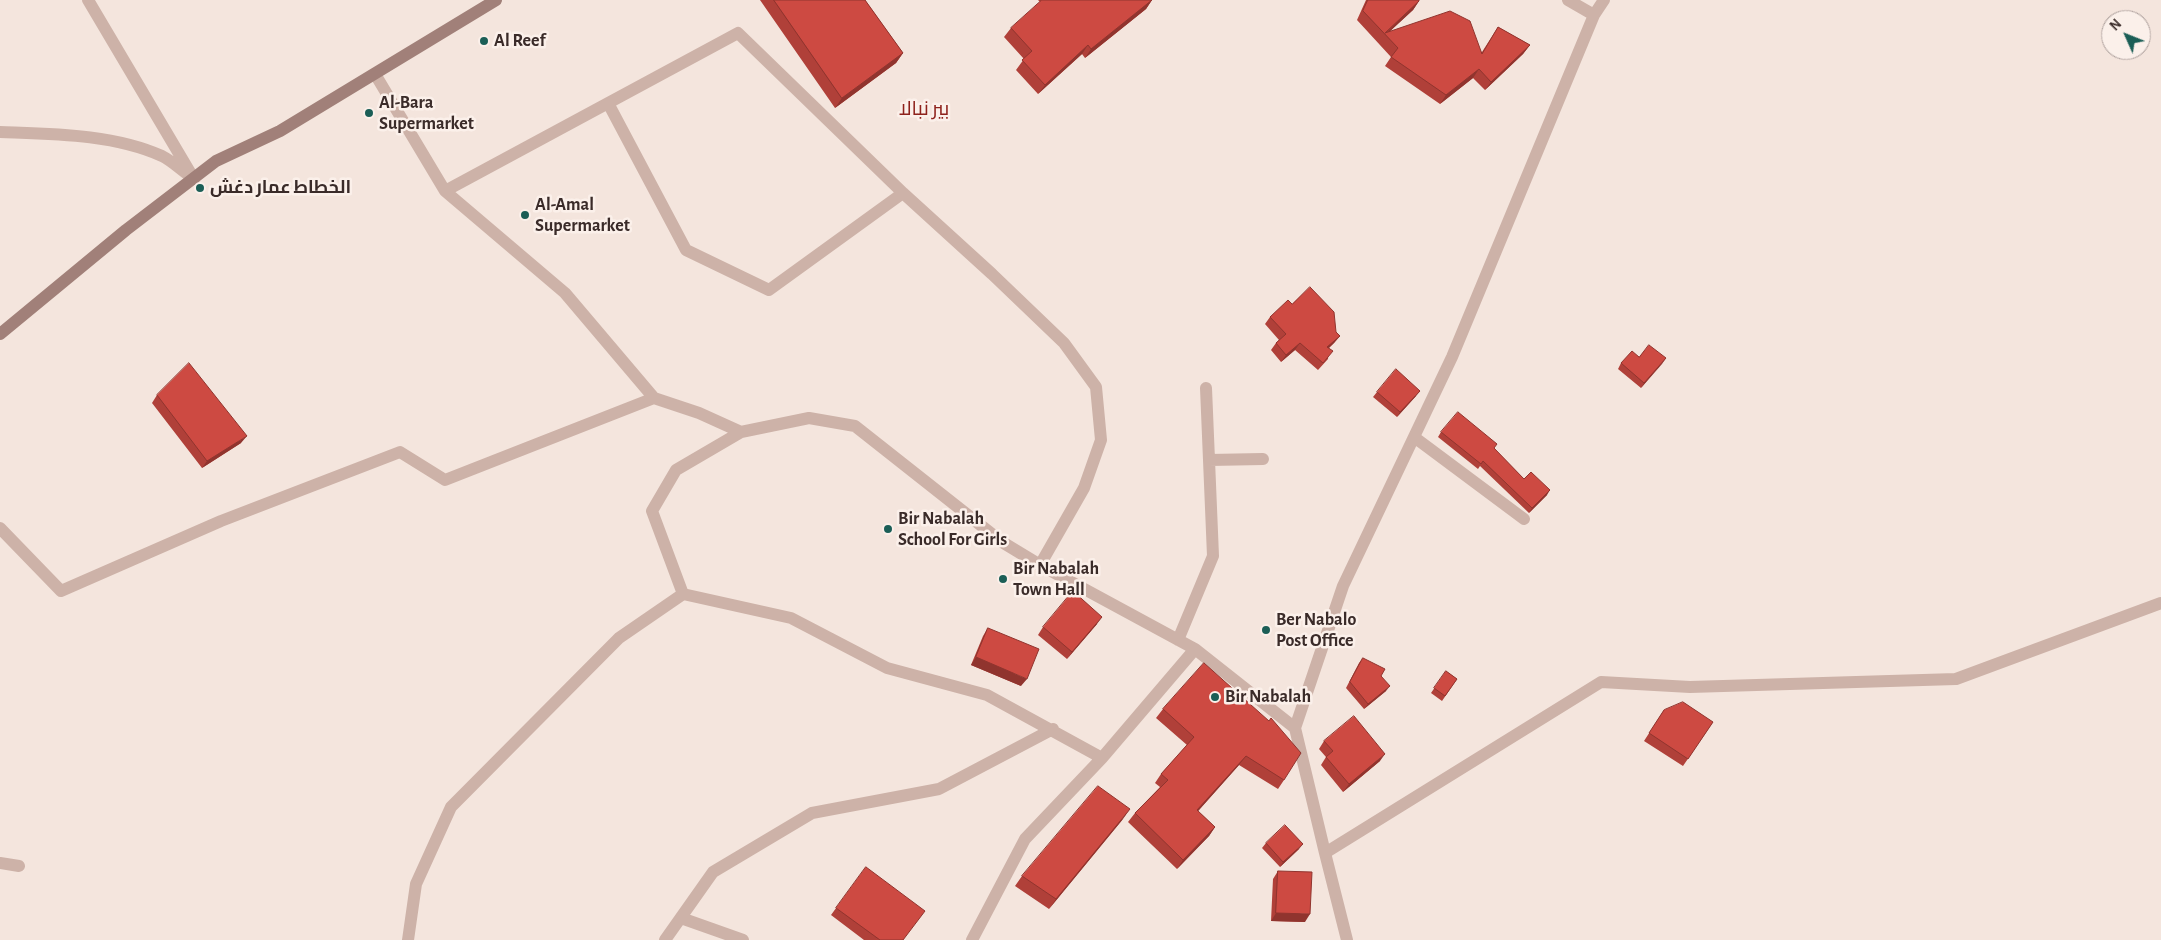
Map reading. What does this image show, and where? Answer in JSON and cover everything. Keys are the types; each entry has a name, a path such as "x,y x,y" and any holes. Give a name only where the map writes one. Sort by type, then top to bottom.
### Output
{"street":[{"path":"88,0 194,179"},
{"path":"0,334 126,230 216,160 280,130 496,0"},
{"path":"1568,0 1594,15"},
{"path":"1347,940 1295,728 1343,586 1452,357 1594,15 1604,0"},
{"path":"444,191 738,33 903,192 1064,343 1096,388 1101,440 1084,488 1040,565"},
{"path":"375,74 444,191 565,293 654,398 699,413 741,432"},
{"path":"608,103 686,250 769,290 903,192"},
{"path":"0,132 81,137 124,144 163,156 194,179"},
{"path":"1178,640 1213,556 1206,388"},
{"path":"0,528 61,591 221,521 400,452 446,480 654,398"},
{"path":"683,594 652,511 676,470 741,432 809,418 855,426 1002,542 1040,565 1195,649 1295,728"},
{"path":"1414,437 1524,519"},
{"path":"1209,460 1263,459"},
{"path":"408,940 416,884 451,807 619,638 683,594 792,618 887,668 987,695 1102,758"},
{"path":"1325,853 1601,682 1690,687 1956,679 2161,603"},
{"path":"972,940 1025,839 1102,758 1195,649"},
{"path":"664,940 714,872 812,813 939,789 1053,730"},
{"path":"0,863 19,866"},
{"path":"681,918 743,940"}],"building":[{"path":"774,0 865,0 903,53 842,98"},
{"path":"1042,0 1152,0 1091,49 1088,45 1045,85 1022,60 1032,51 1011,28"},
{"path":"1368,0 1419,0 1385,33 1450,11 1470,21 1482,54 1498,27 1530,45 1491,82 1479,69 1446,95 1391,57 1398,48 1363,11"},
{"path":"1310,287 1334,312 1336,332 1340,336 1327,347 1333,351 1323,363 1300,343 1286,355 1276,343 1286,334 1270,317 1288,300 1292,304"},
{"path":"1649,345 1666,358 1644,383 1621,363 1632,351 1639,357"},
{"path":"189,363 247,436 207,461 157,395"},
{"path":"1396,369 1420,391 1400,412 1377,392"},
{"path":"1458,412 1497,444 1494,448 1524,479 1531,472 1550,490 1532,508 1483,461 1481,464 1441,432"},
{"path":"1073,591 1102,617 1072,652 1043,627"},
{"path":"988,628 1039,649 1027,679 976,657"},
{"path":"1363,658 1385,669 1381,676 1390,686 1368,704 1350,682"},
{"path":"1204,663 1269,721 1271,718 1301,753 1284,780 1246,756 1197,810 1215,827 1183,860 1135,813 1168,780 1161,774 1194,737 1163,709"},
{"path":"1446,671 1457,679 1445,696 1434,688"},
{"path":"1683,702 1713,722 1688,759 1649,733 1664,710"},
{"path":"1354,716 1385,754 1349,784 1326,757 1333,751 1324,741"},
{"path":"1098,786 1130,809 1056,899 1022,876"},
{"path":"1285,825 1303,844 1283,862 1266,843"},
{"path":"866,867 925,911 903,940 880,940 836,908"},
{"path":"1278,871 1312,872 1310,914 1276,913"}],"place":[{"name":"Al Reef","path":"484,41"},
{"name":"Al-Bara Supermarket","path":"369,113"},
{"name":"الخطاط عمار دغش","path":"200,188"},
{"name":"Al-Amal Supermarket","path":"525,215"},
{"name":"Bir Nabalah School For Girls","path":"888,529"},
{"name":"Bir Nabalah Town Hall","path":"1003,579"},
{"name":"Ber Nabalo Post Office","path":"1266,630"},
{"name":"Bir Nabalah","path":"1215,697"}],"district":[{"name":"بير نبالا","path":"924,109"}]}
